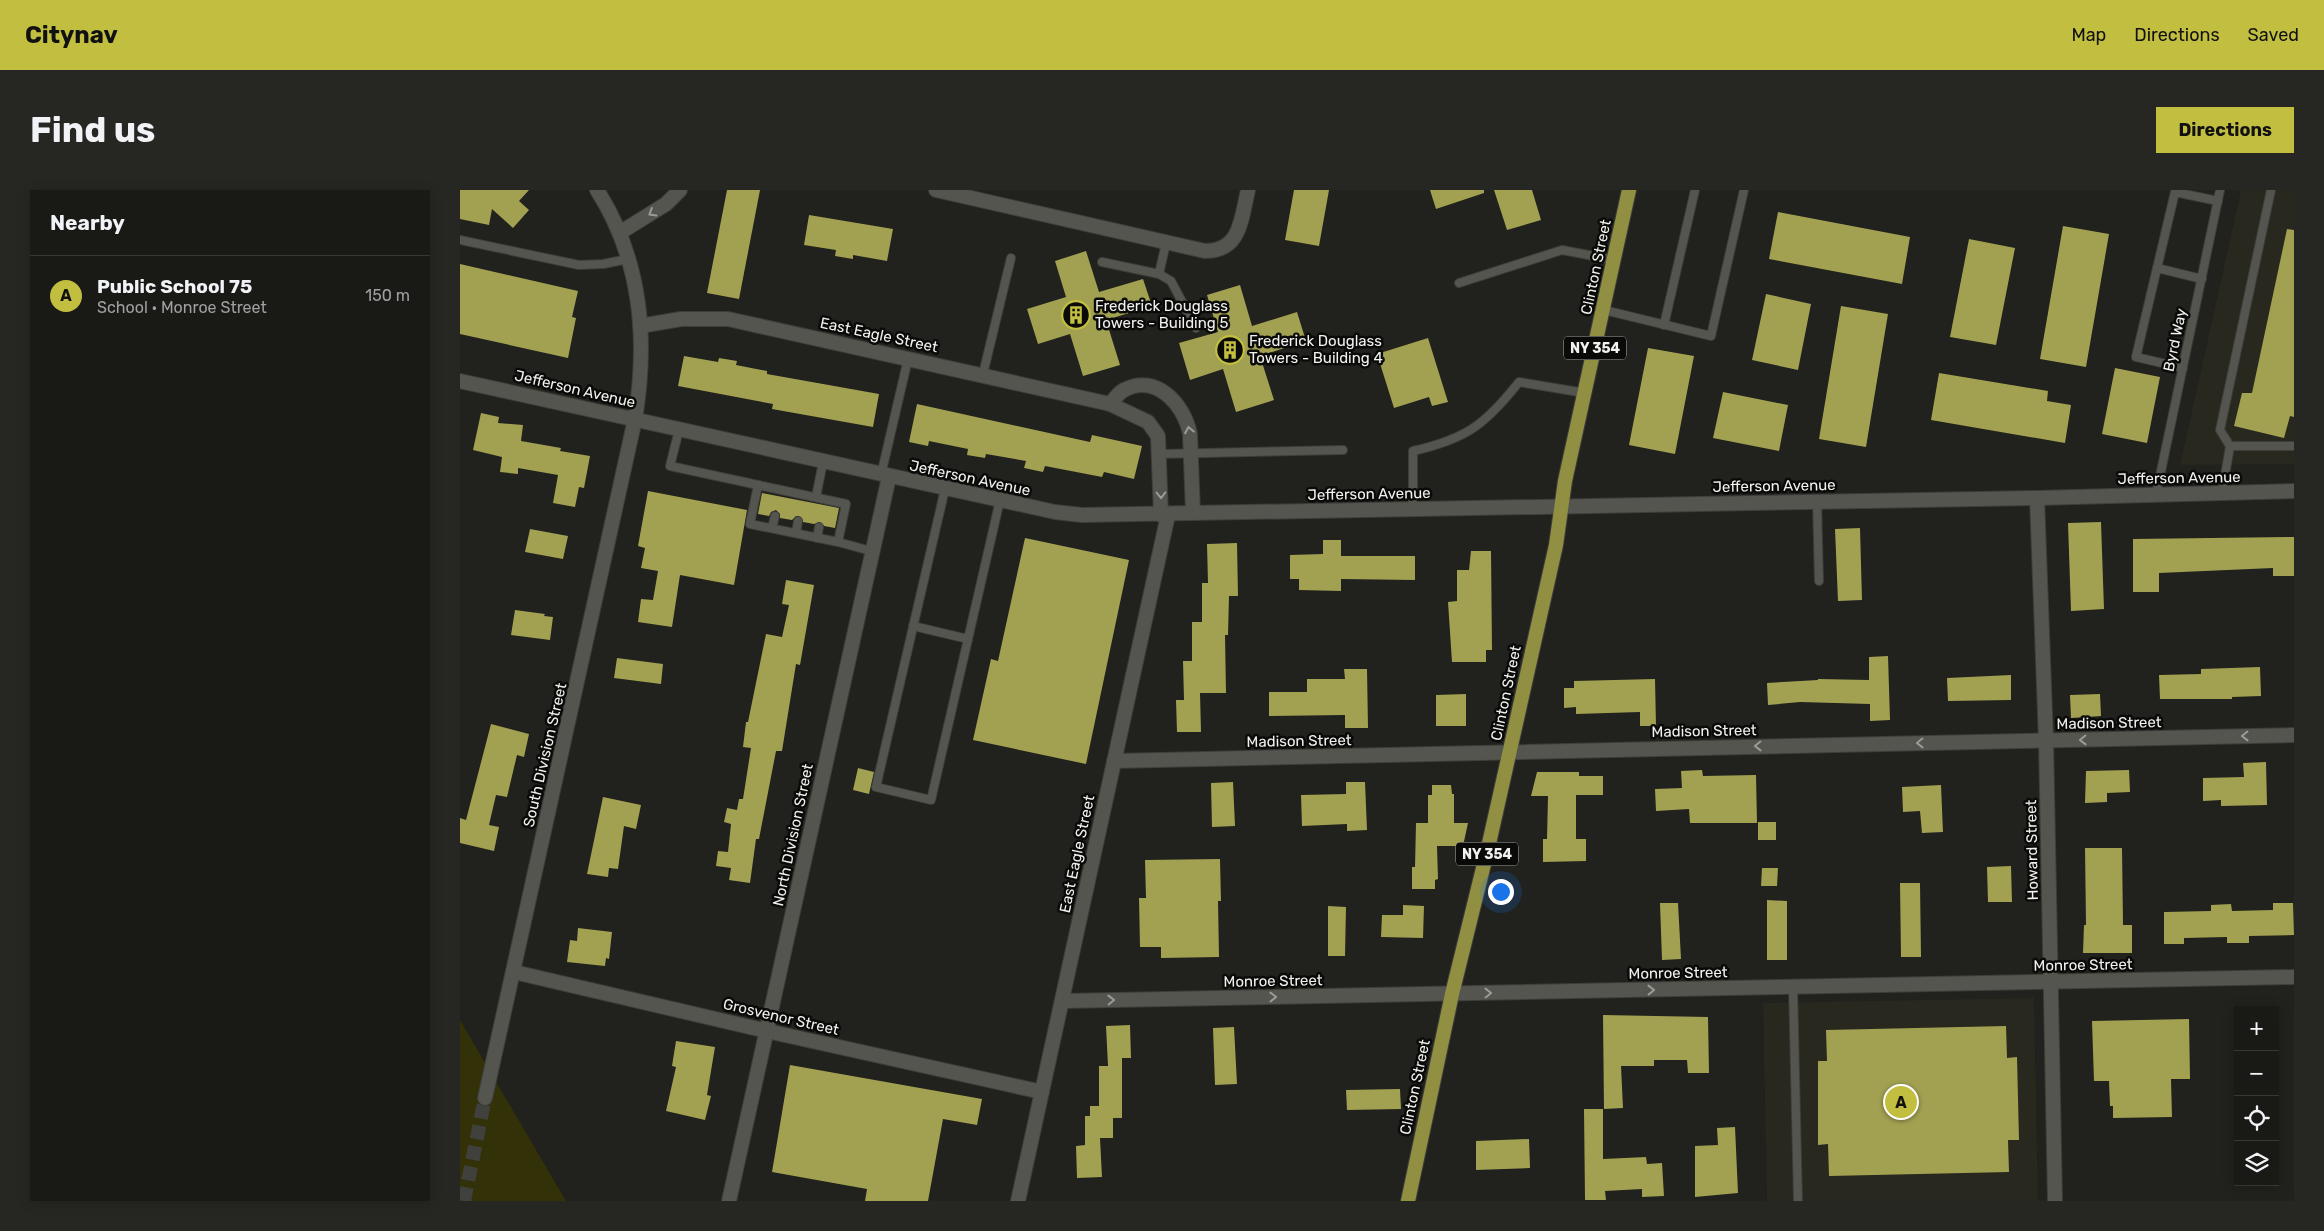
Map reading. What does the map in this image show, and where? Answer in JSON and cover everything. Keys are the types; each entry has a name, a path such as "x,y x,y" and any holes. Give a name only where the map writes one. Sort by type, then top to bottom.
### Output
{"main road":[{"name":"Clinton Street","path":"1408,1201 1452,994 1510,752 1556,544 1585,394 1630,190"}],"street":[{"name":"South Division Street","path":"485,1098 635,419 641,377 640,326 635,283 621,232 597,190"},
{"path":"621,232 666,204 680,190"},
{"path":"936,190 1205,252 1219,251 1231,242 1239,230 1248,190"},
{"name":"East Eagle Street","path":"640,326 681,319 719,318 982,374 1110,404 1148,422 1158,436 1165,515 1114,761 1018,1201"},
{"name":"Jefferson Avenue","path":"460,381 885,476 1067,514 1165,515 2037,498 2294,491"},
{"path":"1110,404 1123,391 1134,387 1150,386 1168,394 1180,408 1188,424 1193,513"},
{"name":"North Division Street","path":"729,1201 871,551 885,476"},
{"name":"Howard Street","path":"2037,498 2046,740 2055,1201"},
{"name":"Madison Street","path":"1114,761 2294,735"},
{"name":"Grosvenor Street","path":"514,972 767,1032 1042,1092"},
{"name":"Monroe Street","path":"1062,1002 2294,977"}],"lane":[{"path":"1664,325 1695,190"},
{"path":"1604,310 1711,336 1744,190"},
{"name":"Byrd Way","path":"2156,495 2220,190"},
{"path":"2222,493 2230,446 2220,430 2271,190"},
{"path":"2183,368 2136,357 2176,192 2218,201"},
{"path":"460,240 579,265 603,264 628,259"},
{"path":"1159,274 1166,243"},
{"path":"1459,283 1562,250 1614,260"},
{"path":"982,374 1011,258"},
{"path":"1102,262 1159,274 1171,281 1196,328"},
{"path":"2157,268 2202,279"},
{"path":"885,476 908,359"},
{"path":"1412,509 1412,451 1445,444 1475,428 1499,407 1519,382 1585,394"},
{"path":"679,430 670,466 803,497 816,496 825,502 846,504 838,542"},
{"path":"2230,446 2294,446"},
{"path":"1160,454 1343,450"},
{"path":"816,496 823,462"},
{"path":"758,485 750,524 838,542 871,551"},
{"path":"945,489 876,787 932,800 1000,500"},
{"path":"1817,501 1819,581"},
{"path":"772,528 775,516"},
{"path":"796,533 798,521"},
{"path":"817,538 820,527"},
{"path":"913,626 968,639"},
{"path":"1793,987 1798,1201"}],"shaded area":[{"path":"2241,190 2294,190 2294,464 2180,465"},
{"path":"2034,998 2038,1201 1767,1201 1763,1003"},
{"path":"460,1020 566,1201 460,1201"}],"building":[{"path":"460,190 529,190 519,201 529,210 513,228 492,209 489,225 460,219"},
{"path":"727,190 760,190 739,299 707,293"},
{"path":"1294,190 1329,190 1319,246 1285,240"},
{"path":"1430,190 1484,190 1484,193 1436,209"},
{"path":"1494,190 1532,190 1541,220 1507,230"},
{"path":"1778,212 1910,237 1902,284 1769,259"},
{"path":"809,215 893,229 887,261 853,255 853,259 835,256 836,250 804,245"},
{"path":"2063,226 2109,234 2086,367 2040,359"},
{"path":"2287,229 2294,230 2294,417 2290,416 2284,438 2234,426 2242,393 2252,393"},
{"path":"1969,239 2015,248 1996,345 1950,337"},
{"name":"Frederick Douglass Towers - Building 5","path":"1086,251 1099,292 1143,279 1152,306 1106,320 1120,365 1083,376 1070,334 1038,344 1027,309 1066,297 1055,261"},
{"path":"460,264 578,291 572,317 576,318 568,358 460,334"},
{"name":"Frederick Douglass Towers - Building 4","path":"1240,285 1252,326 1297,312 1306,341 1260,356 1274,400 1236,412 1223,369 1190,380 1179,343 1218,332 1207,295"},
{"path":"1766,294 1811,304 1798,370 1752,360"},
{"path":"1841,306 1888,314 1866,447 1819,439"},
{"path":"1428,338 1448,402 1432,406 1429,397 1394,408 1377,354"},
{"path":"1648,348 1694,356 1675,454 1629,445"},
{"path":"684,356 718,362 719,358 737,361 736,365 767,371 767,374 879,394 873,427 772,409 773,404 678,386"},
{"path":"2115,368 2160,377 2147,443 2102,434"},
{"path":"1939,373 2048,391 2047,401 2071,405 2065,443 1931,420"},
{"path":"1723,392 1788,405 1779,451 1713,438"},
{"path":"917,404 1090,442 1092,435 1142,446 1134,479 1104,472 1102,477 1045,466 1043,472 1024,468 1026,461 986,454 985,458 967,455 968,449 929,441 928,446 909,442"},
{"path":"481,413 499,417 498,423 523,425 521,441 561,448 560,451 590,456 584,488 579,487 575,507 553,503 558,475 518,468 518,474 500,472 502,457 473,450"},
{"path":"648,491 747,510 734,585 680,575 672,627 638,622 641,599 653,600 658,571 641,568 645,548 638,546"},
{"path":"762,493 839,508 835,528 824,526 820,522 814,524 803,522 799,516 792,520 780,518 780,514 776,510 771,512 769,516 758,514"},
{"path":"2101,522 2104,609 2071,611 2068,523"},
{"path":"1860,528 1862,600 1838,601 1835,529"},
{"path":"530,529 568,536 563,559 525,552"},
{"path":"2294,537 2294,576 2273,576 2273,568 2159,573 2159,592 2133,592 2133,539"},
{"path":"1025,538 1129,560 1086,764 973,740 991,659 998,661"},
{"path":"1323,540 1341,540 1341,556 1415,556 1415,580 1341,579 1341,591 1299,590 1299,579 1290,579 1290,555 1323,554"},
{"path":"1237,543 1238,596 1229,596 1228,635 1225,635 1226,693 1200,693 1201,732 1177,732 1176,700 1184,700 1183,661 1192,661 1192,622 1202,622 1202,583 1208,583 1207,544"},
{"path":"1471,551 1491,551 1492,650 1486,650 1486,662 1452,662 1448,602 1457,601 1457,570 1469,570"},
{"path":"786,580 814,585 800,665 796,664 782,751 776,751 759,839 756,839 750,883 729,880 731,868 716,866 718,851 728,852 731,824 724,822 727,808 737,810 739,799 743,799 751,748 743,747 746,722 748,722 766,634 782,637 789,605 782,604"},
{"path":"515,610 545,614 544,616 553,617 550,640 511,635"},
{"path":"1888,656 1890,720 1870,721 1870,704 1800,702 1768,705 1767,683 1818,679 1869,680 1869,657"},
{"path":"617,658 663,664 661,684 614,678"},
{"path":"2260,667 2261,696 2232,697 2232,699 2160,699 2159,675 2201,674 2201,669"},
{"path":"1344,669 1367,669 1368,728 1345,728 1345,715 1269,716 1269,692 1307,692 1307,679 1345,679"},
{"path":"2011,675 2011,700 1948,701 1947,678"},
{"path":"1655,679 1656,726 1640,726 1640,712 1576,714 1576,707 1564,708 1564,688 1574,688 1574,681"},
{"path":"1466,694 1466,726 1436,726 1436,695"},
{"path":"2100,694 2101,716 2071,718 2070,695"},
{"path":"491,724 529,734 524,757 517,755 507,797 496,795 489,825 499,827 494,851 460,843 460,818 466,820"},
{"path":"2266,762 2267,805 2221,806 2221,800 2203,801 2203,778 2244,777 2243,763"},
{"path":"858,768 874,772 869,794 853,790"},
{"path":"1702,770 1703,776 1756,775 1757,823 1690,823 1689,809 1656,811 1655,789 1682,788 1681,771"},
{"path":"2129,770 2130,792 2107,793 2107,802 2085,803 2086,771"},
{"path":"1537,772 1579,772 1579,776 1603,776 1603,795 1576,795 1576,839 1586,839 1586,861 1543,862 1543,839 1547,839 1548,796 1531,796"},
{"path":"1233,782 1235,826 1212,827 1211,783"},
{"path":"1346,782 1365,782 1367,830 1347,831 1347,824 1302,826 1301,795 1346,794"},
{"path":"1432,785 1451,785 1452,794 1454,794 1454,823 1468,823 1463,846 1437,846 1438,879 1435,880 1435,889 1412,889 1412,867 1415,867 1416,823 1428,823 1428,795 1432,795"},
{"path":"1941,785 1943,832 1922,833 1920,811 1903,812 1902,787"},
{"path":"603,797 641,805 636,829 624,826 618,869 609,868 608,877 587,874"},
{"path":"1758,822 1776,822 1776,840 1758,840"},
{"path":"2085,848 2122,848 2123,925 2132,925 2132,953 2083,953 2084,925 2086,925"},
{"path":"1220,859 1221,901 1218,901 1219,957 1161,958 1161,947 1140,947 1139,898 1146,898 1145,860"},
{"path":"2011,866 2012,902 1988,902 1987,867"},
{"path":"1762,868 1778,868 1777,886 1761,886"},
{"path":"1900,883 1920,883 1921,957 1901,957"},
{"path":"1767,900 1787,901 1787,960 1767,960"},
{"path":"1660,903 1678,903 1681,959 1662,960"},
{"path":"2273,903 2293,903 2294,935 2249,936 2249,943 2227,943 2227,937 2184,938 2184,944 2164,944 2164,912 2211,911 2211,905 2231,904 2232,911 2273,910"},
{"path":"1403,905 1424,906 1423,938 1381,937 1382,915 1403,915"},
{"path":"1328,906 1346,907 1345,956 1328,956"},
{"path":"578,928 612,932 609,959 606,958 605,966 567,962 570,940 577,941"},
{"path":"1603,1015 1708,1017 1709,1073 1688,1073 1687,1060 1654,1060 1654,1066 1621,1066 1623,1108 1604,1109"},
{"path":"2189,1019 2190,1079 2171,1079 2172,1117 2113,1118 2113,1106 2110,1106 2109,1081 2094,1081 2092,1021"},
{"path":"1130,1025 1131,1058 1122,1058 1122,1118 1113,1118 1113,1138 1100,1138 1102,1177 1077,1178 1076,1146 1085,1145 1085,1116 1090,1116 1090,1106 1099,1106 1099,1066 1108,1066 1106,1026"},
{"path":"2006,1026 2007,1058 2017,1057 2019,1140 2008,1140 2009,1172 1829,1176 1828,1144 1818,1145 1818,1061 1827,1061 1826,1030"},
{"path":"1234,1027 1237,1084 1215,1085 1213,1028"},
{"path":"676,1041 715,1047 707,1095 711,1096 705,1120 666,1111 676,1067 672,1066"},
{"path":"790,1065 982,1099 977,1125 943,1119 928,1201 865,1201 867,1189 772,1172"},
{"path":"1400,1089 1401,1109 1347,1110 1346,1090"},
{"path":"1584,1109 1603,1109 1603,1159 1646,1157 1647,1164 1662,1163 1664,1196 1642,1197 1642,1189 1605,1191 1606,1200 1585,1200"},
{"path":"1735,1127 1738,1193 1695,1197 1695,1146 1718,1145 1717,1128"},
{"path":"1529,1139 1530,1168 1476,1170 1476,1141"}],"tunnel":[{"path":"464,1201 485,1098"}],"place":[{"name":"Frederick Douglass Towers - Building 5","path":"1076,315"},
{"name":"Frederick Douglass Towers - Building 4","path":"1230,350"},
{"name":"Public School 75","path":"1901,1102"}]}
